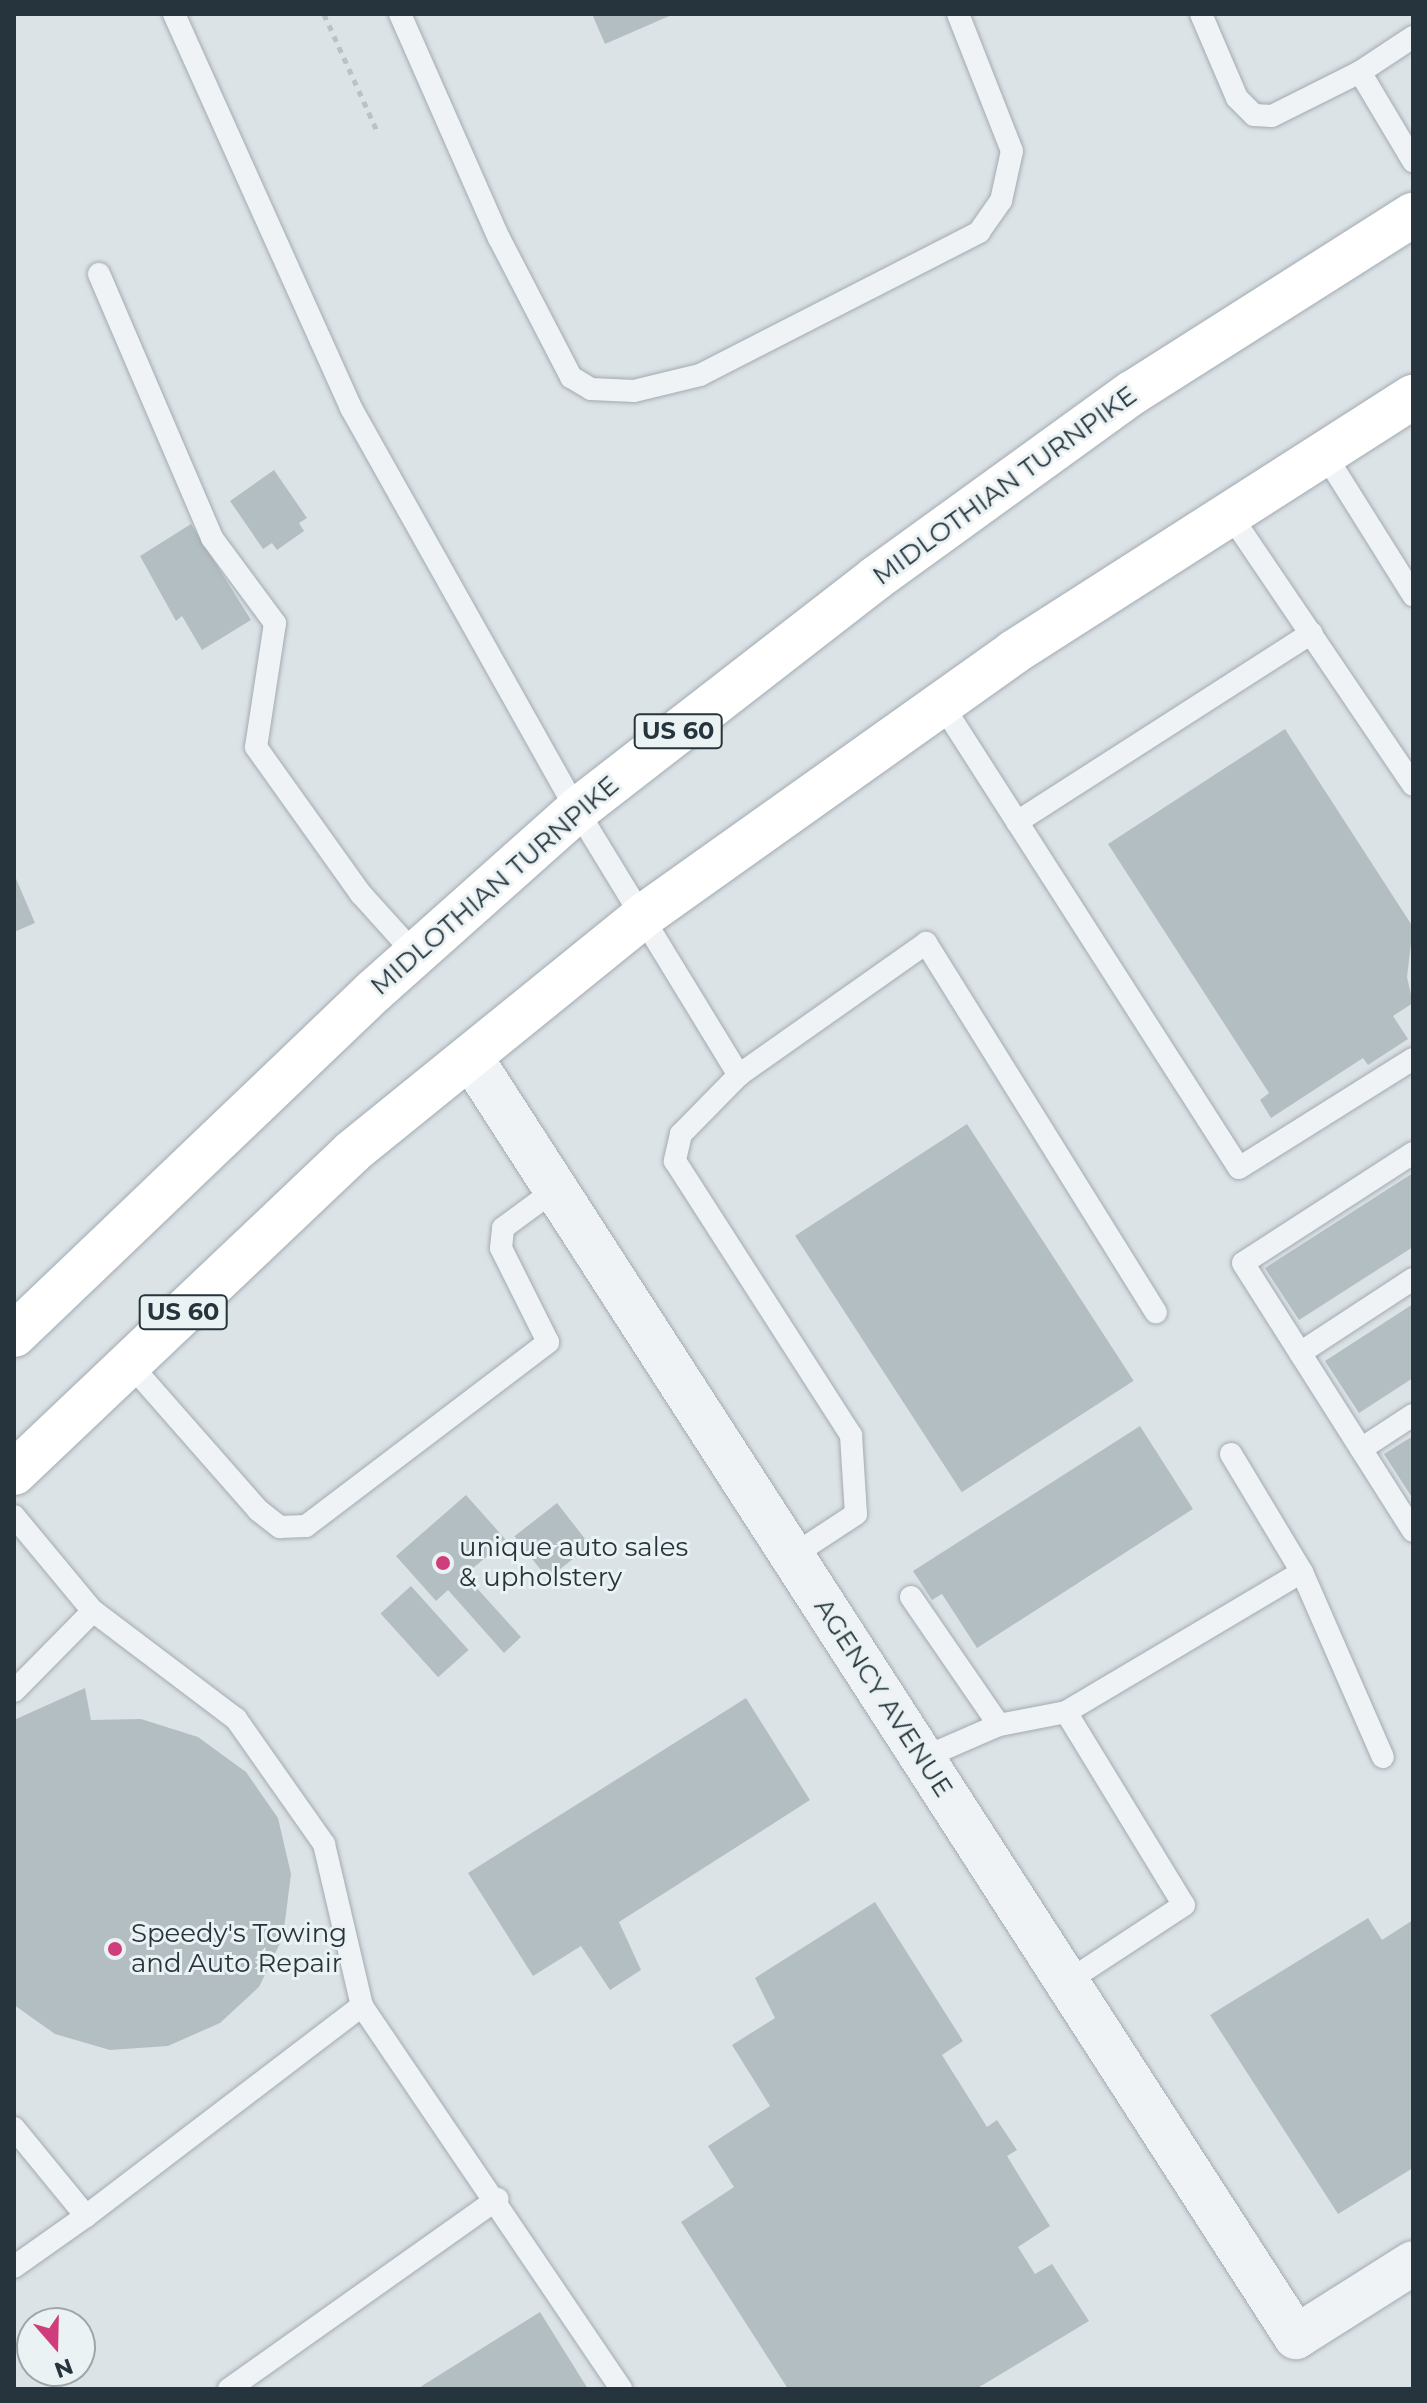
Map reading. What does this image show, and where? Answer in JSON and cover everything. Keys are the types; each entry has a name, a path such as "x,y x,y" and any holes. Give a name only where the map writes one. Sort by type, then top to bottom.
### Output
{"main road":[{"name":"MIDLOTHIAN TURNPIKE","path":"14,1335 415,954 577,810 876,578 1119,402 1413,215"},
{"name":"US 60","path":"14,1473 352,1152 643,916 941,703 1229,513 1413,397"}],"street":[{"name":"AGENCY AVENUE","path":"471,1058 1296,2337 1413,2263"}],"lane":[{"path":"174,14 351,408 577,810 739,1075"},
{"path":"400,14 499,238 571,377 591,389 634,391 700,375 979,232 1001,201 1012,151 958,14"},
{"path":"1201,14 1237,98 1254,115 1272,116 1360,72 1413,37"},
{"path":"1360,72 1413,161"},
{"path":"99,274 212,538 275,623 256,747 361,894 415,954"},
{"path":"1324,453 1413,595"},
{"path":"1229,513 1413,785"},
{"path":"1017,822 1311,633"},
{"path":"941,703 1239,1168 1413,1059"},
{"path":"792,1556 856,1514 851,1435 675,1161 681,1134 739,1075 926,943 1156,1312"},
{"path":"1413,1153 1243,1263 1413,1531"},
{"path":"129,1363 258,1510 280,1527 306,1526 548,1342 501,1248 503,1228 556,1189"},
{"path":"1300,1353 1413,1279"},
{"path":"1361,1449 1413,1415"},
{"path":"1231,1454 1302,1572 1383,1757"},
{"path":"14,1516 93,1611 236,1719 324,1844 362,2006 497,2199 621,2389"},
{"path":"923,1758 999,1725 1066,1712 1302,1572"},
{"path":"911,1597 999,1725"},
{"path":"14,1691 93,1611"},
{"path":"1066,1712 1184,1905 1067,1982"},
{"path":"14,2267 362,2006"},
{"path":"14,2128 86,2216"},
{"path":"229,2389 497,2199"}],"path":[{"path":"324,14 377,131"}],"building":[{"path":"592,14 674,14 605,44"},
{"path":"274,470 307,518 299,523 304,531 277,550 272,543 263,549 230,501"},
{"path":"191,524 251,620 202,650 182,616 176,621 140,556"},
{"path":"1285,729 1413,927 1407,977 1413,1003 1393,1016 1408,1039 1368,1065 1363,1058 1271,1118 1260,1100 1269,1093 1108,844"},
{"path":"14,874 35,923 14,932"},
{"path":"967,1124 1134,1381 962,1492 795,1236"},
{"path":"1413,1173 1413,1247 1299,1320 1265,1268"},
{"path":"1413,1304 1413,1378 1359,1413 1325,1361"},
{"path":"1140,1426 1193,1509 977,1648 942,1594 932,1600 913,1571"},
{"path":"1413,1436 1413,1499 1384,1454"},
{"path":"466,1495 506,1540 465,1575 521,1637 504,1653 448,1590 436,1601 396,1556"},
{"path":"557,1503 590,1546 548,1579 514,1536"},
{"path":"411,1586 469,1650 438,1677 381,1613"},
{"path":"85,1688 91,1720 141,1719 198,1737 246,1772 278,1818 291,1874 283,1937 259,1987 220,2023 168,2046 110,2050 55,2034 14,2005 14,1720"},
{"path":"746,1698 810,1800 619,1922 641,1970 610,1990 581,1946 533,1976 468,1873"},
{"path":"875,1902 963,2041 942,2055 987,2127 997,2120 1017,2150 1007,2156 1050,2226 1018,2247 1035,2274 1052,2264 1089,2321 976,2389 788,2389 681,2222 734,2187 708,2146 770,2106 732,2045 775,2018 755,1978"},
{"path":"1368,1918 1382,1940 1413,1920 1413,2168 1338,2214 1210,2015"},
{"path":"540,2312 588,2389 417,2389"}],"place":[{"name":"unique auto sales & upholstery","path":"443,1563"},
{"name":"Speedy's Towing and Auto Repair","path":"115,1949"}]}
